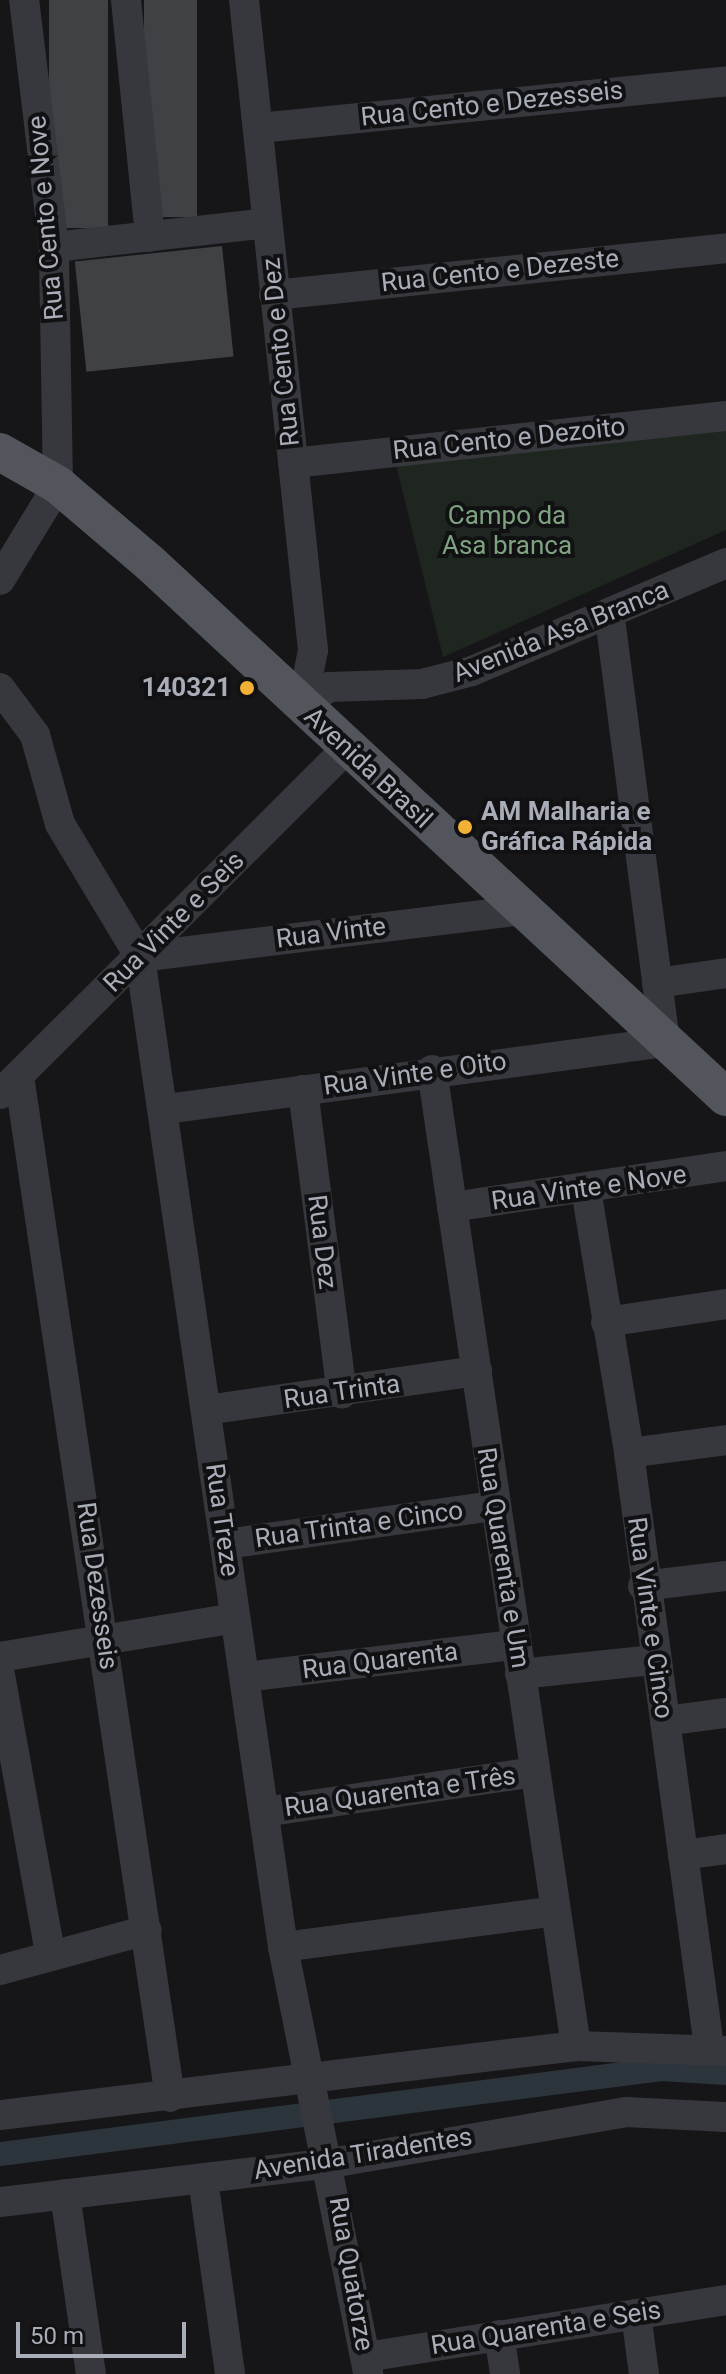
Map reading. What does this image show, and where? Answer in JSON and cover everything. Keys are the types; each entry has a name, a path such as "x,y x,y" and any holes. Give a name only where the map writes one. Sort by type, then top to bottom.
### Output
{"main road":[{"name":"Avenida Brasil","path":"0,452 58,485 726,1097"}],"street":[{"name":"Rua Cento e Nove","path":"24,0 54,247 58,485"},
{"path":"126,0 150,237"},
{"name":"Rua Cento e Dez","path":"244,0 313,650 306,686 298,703"},
{"name":"Rua Cento e Dezesseis","path":"259,128 726,81"},
{"path":"54,247 267,223"},
{"name":"Rua Cento e Dezeste","path":"274,295 726,248"},
{"name":"Rua Cento e Dezoito","path":"293,463 726,416"},
{"path":"0,580 58,485"},
{"name":"Avenida Asa Branca","path":"298,703 329,687 422,684 472,671 610,616 726,563"},
{"path":"610,616 665,1042"},
{"path":"0,688 35,735 60,824 140,957"},
{"name":"Rua Vinte e Seis","path":"10,1085 347,748"},
{"name":"Rua Vinte","path":"140,957 522,910"},
{"name":"Rua Treze","path":"140,957 166,1109 283,1947 308,2090"},
{"path":"657,983 726,973"},
{"name":"Rua Vinte e Oito","path":"166,1109 432,1070 665,1042"},
{"name":"Rua Quarenta e Um","path":"432,1070 477,1371 492,1506 576,2046"},
{"name":"Rua Dezesseis","path":"10,1085 104,1640 170,2097"},
{"name":"Rua Dez","path":"303,1090 342,1394"},
{"name":"Rua Vinte e Nove","path":"452,1207 726,1166"},
{"name":"Rua Vinte e Cinco","path":"586,1189 629,1453 643,1586 683,1855 715,1993 718,2049"},
{"path":"606,1322 726,1304"},
{"name":"Rua Trinta","path":"206,1410 342,1394 477,1371"},
{"path":"629,1453 726,1440"},
{"name":"Rua Trinta e Cinco","path":"226,1544 492,1506"},
{"path":"643,1586 726,1576"},
{"path":"0,1657 235,1618"},
{"name":"Rua Quarenta","path":"245,1677 517,1660 654,1660"},
{"path":"0,1675 50,1954"},
{"path":"665,1721 726,1713"},
{"name":"Rua Quarenta e Três","path":"264,1812 535,1772"},
{"path":"683,1855 726,1849"},
{"path":"283,1947 556,1911"},
{"path":"0,1970 147,1930"},
{"path":"0,2115 170,2097 308,2090 576,2046 718,2049"},
{"name":"Rua Quatorze","path":"308,2090 327,2153 367,2365"},
{"name":"Avenida Tiradentes","path":"0,2202 203,2179 327,2153 626,2112 726,2117"},
{"path":"203,2179 230,2374"},
{"path":"65,2194 91,2374"},
{"name":"Rua Quarenta e Seis","path":"367,2365 499,2335 726,2300"},
{"path":"636,2314 644,2374"},
{"path":"499,2335 505,2374"}],"green space":[{"name":"Campo da Asa branca","path":"726,426 726,530 443,657 392,448"}],"building":[{"path":"49,0 108,0 108,228 49,228"},
{"path":"144,0 197,0 197,217 144,217"},
{"path":"222,246 234,356 86,372 75,261"}],"waterway":[{"path":"0,2154 662,2069 726,2073"}],"place":[{"name":"140321","path":"247,688"},
{"name":"AM Malharia e Gráfica Rápida","path":"465,827"}]}
